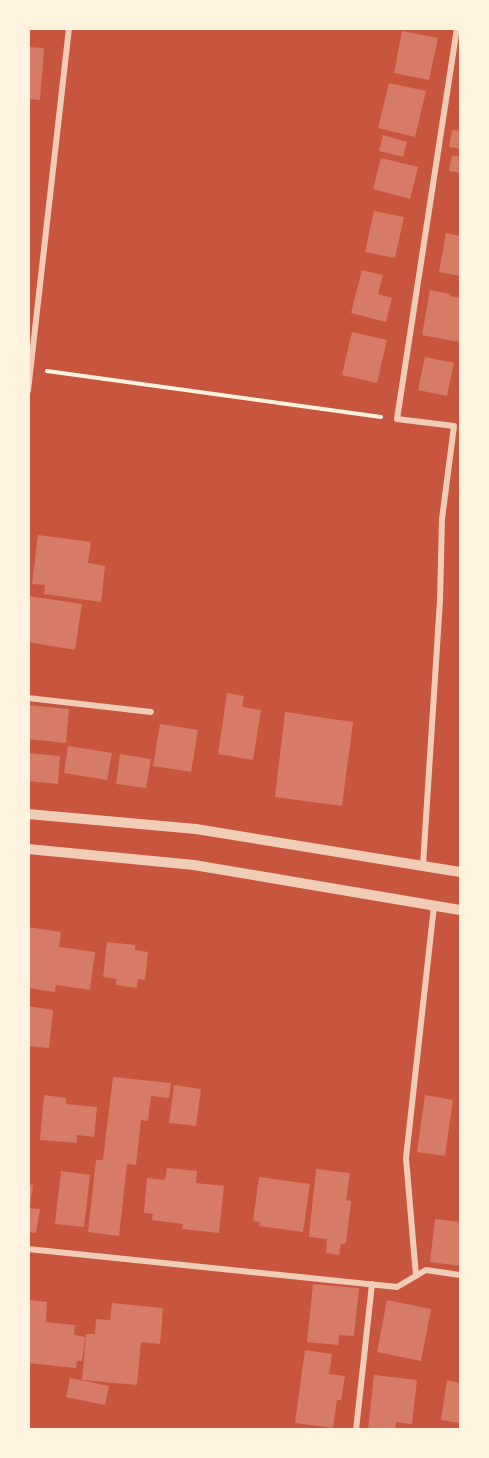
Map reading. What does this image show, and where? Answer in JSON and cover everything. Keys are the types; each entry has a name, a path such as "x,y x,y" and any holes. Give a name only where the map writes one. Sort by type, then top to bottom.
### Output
{"street":[{"path":"28,391 69,28"},
{"path":"423,865 441,600 442,519 454,426 397,419 458,28"},
{"path":"28,698 151,712"},
{"path":"28,814 196,829 460,872"},
{"path":"28,849 194,866 460,910"},
{"path":"416,1276 406,1158 434,906"},
{"path":"28,1249 397,1287 426,1270 460,1275"},
{"path":"356,1430 372,1284"}],"path":[{"path":"30,369 397,419"}],"building":[{"path":"402,31 438,38 429,80 394,73"},
{"path":"28,47 44,48 40,100 28,99"},
{"path":"389,83 426,91 415,137 378,128"},
{"path":"452,130 460,131 460,149 449,147"},
{"path":"383,135 407,142 403,157 379,151"},
{"path":"452,155 460,157 460,173 449,171"},
{"path":"381,158 418,167 410,199 373,189"},
{"path":"374,211 404,217 395,258 365,252"},
{"path":"446,233 460,236 460,276 439,272"},
{"path":"362,270 383,275 378,294 392,298 386,322 351,313"},
{"path":"430,290 460,298 459,342 422,335"},
{"path":"352,332 387,340 377,383 342,375"},
{"path":"425,357 454,363 447,396 418,390"},
{"path":"38,535 91,542 88,563 105,566 101,602 44,594 45,585 32,584"},
{"path":"28,596 82,604 75,650 28,642"},
{"path":"227,693 244,696 242,707 261,710 253,760 218,754"},
{"path":"28,705 69,709 66,743 28,739"},
{"path":"285,712 353,722 342,806 275,797"},
{"path":"160,724 198,730 191,772 153,766"},
{"path":"68,746 112,753 107,780 64,773"},
{"path":"28,753 60,756 58,784 28,781"},
{"path":"120,754 151,759 146,788 116,784"},
{"path":"28,927 61,932 59,947 95,952 90,990 56,985 55,992 28,988"},
{"path":"107,942 135,945 135,950 148,952 145,980 138,979 137,988 116,985 116,979 103,977"},
{"path":"28,1006 53,1010 49,1048 28,1046"},
{"path":"113,1077 171,1083 169,1098 151,1096 148,1121 141,1120 136,1165 127,1164 119,1236 88,1232 96,1160 103,1160"},
{"path":"174,1085 201,1089 196,1126 169,1123"},
{"path":"44,1095 66,1098 66,1104 97,1107 94,1137 77,1135 77,1143 40,1140"},
{"path":"425,1095 453,1100 445,1156 417,1152"},
{"path":"167,1168 197,1171 196,1183 224,1186 219,1233 182,1229 183,1224 152,1220 153,1214 144,1213 147,1178 165,1180"},
{"path":"316,1169 350,1173 346,1200 351,1201 346,1243 341,1244 339,1255 326,1253 327,1239 309,1237"},
{"path":"61,1171 90,1175 84,1227 55,1224"},
{"path":"259,1177 310,1184 303,1232 259,1226 260,1222 253,1221"},
{"path":"28,1184 33,1185 30,1207 28,1207"},
{"path":"28,1208 40,1209 36,1233 28,1232"},
{"path":"435,1219 460,1222 460,1266 430,1262"},
{"path":"313,1284 359,1288 354,1336 339,1335 338,1345 307,1342"},
{"path":"28,1300 47,1302 46,1322 75,1325 74,1335 85,1337 82,1361 77,1361 76,1368 28,1363"},
{"path":"387,1300 431,1309 421,1361 377,1352"},
{"path":"112,1303 163,1308 160,1344 141,1342 137,1385 82,1380 86,1334 95,1334 96,1319 110,1320"},
{"path":"305,1350 332,1354 329,1374 345,1376 341,1400 337,1400 333,1428 295,1423"},
{"path":"374,1375 417,1380 412,1424 396,1422 395,1430 368,1430"},
{"path":"70,1378 109,1386 105,1405 66,1397"},
{"path":"447,1380 460,1383 460,1423 441,1420"}]}
